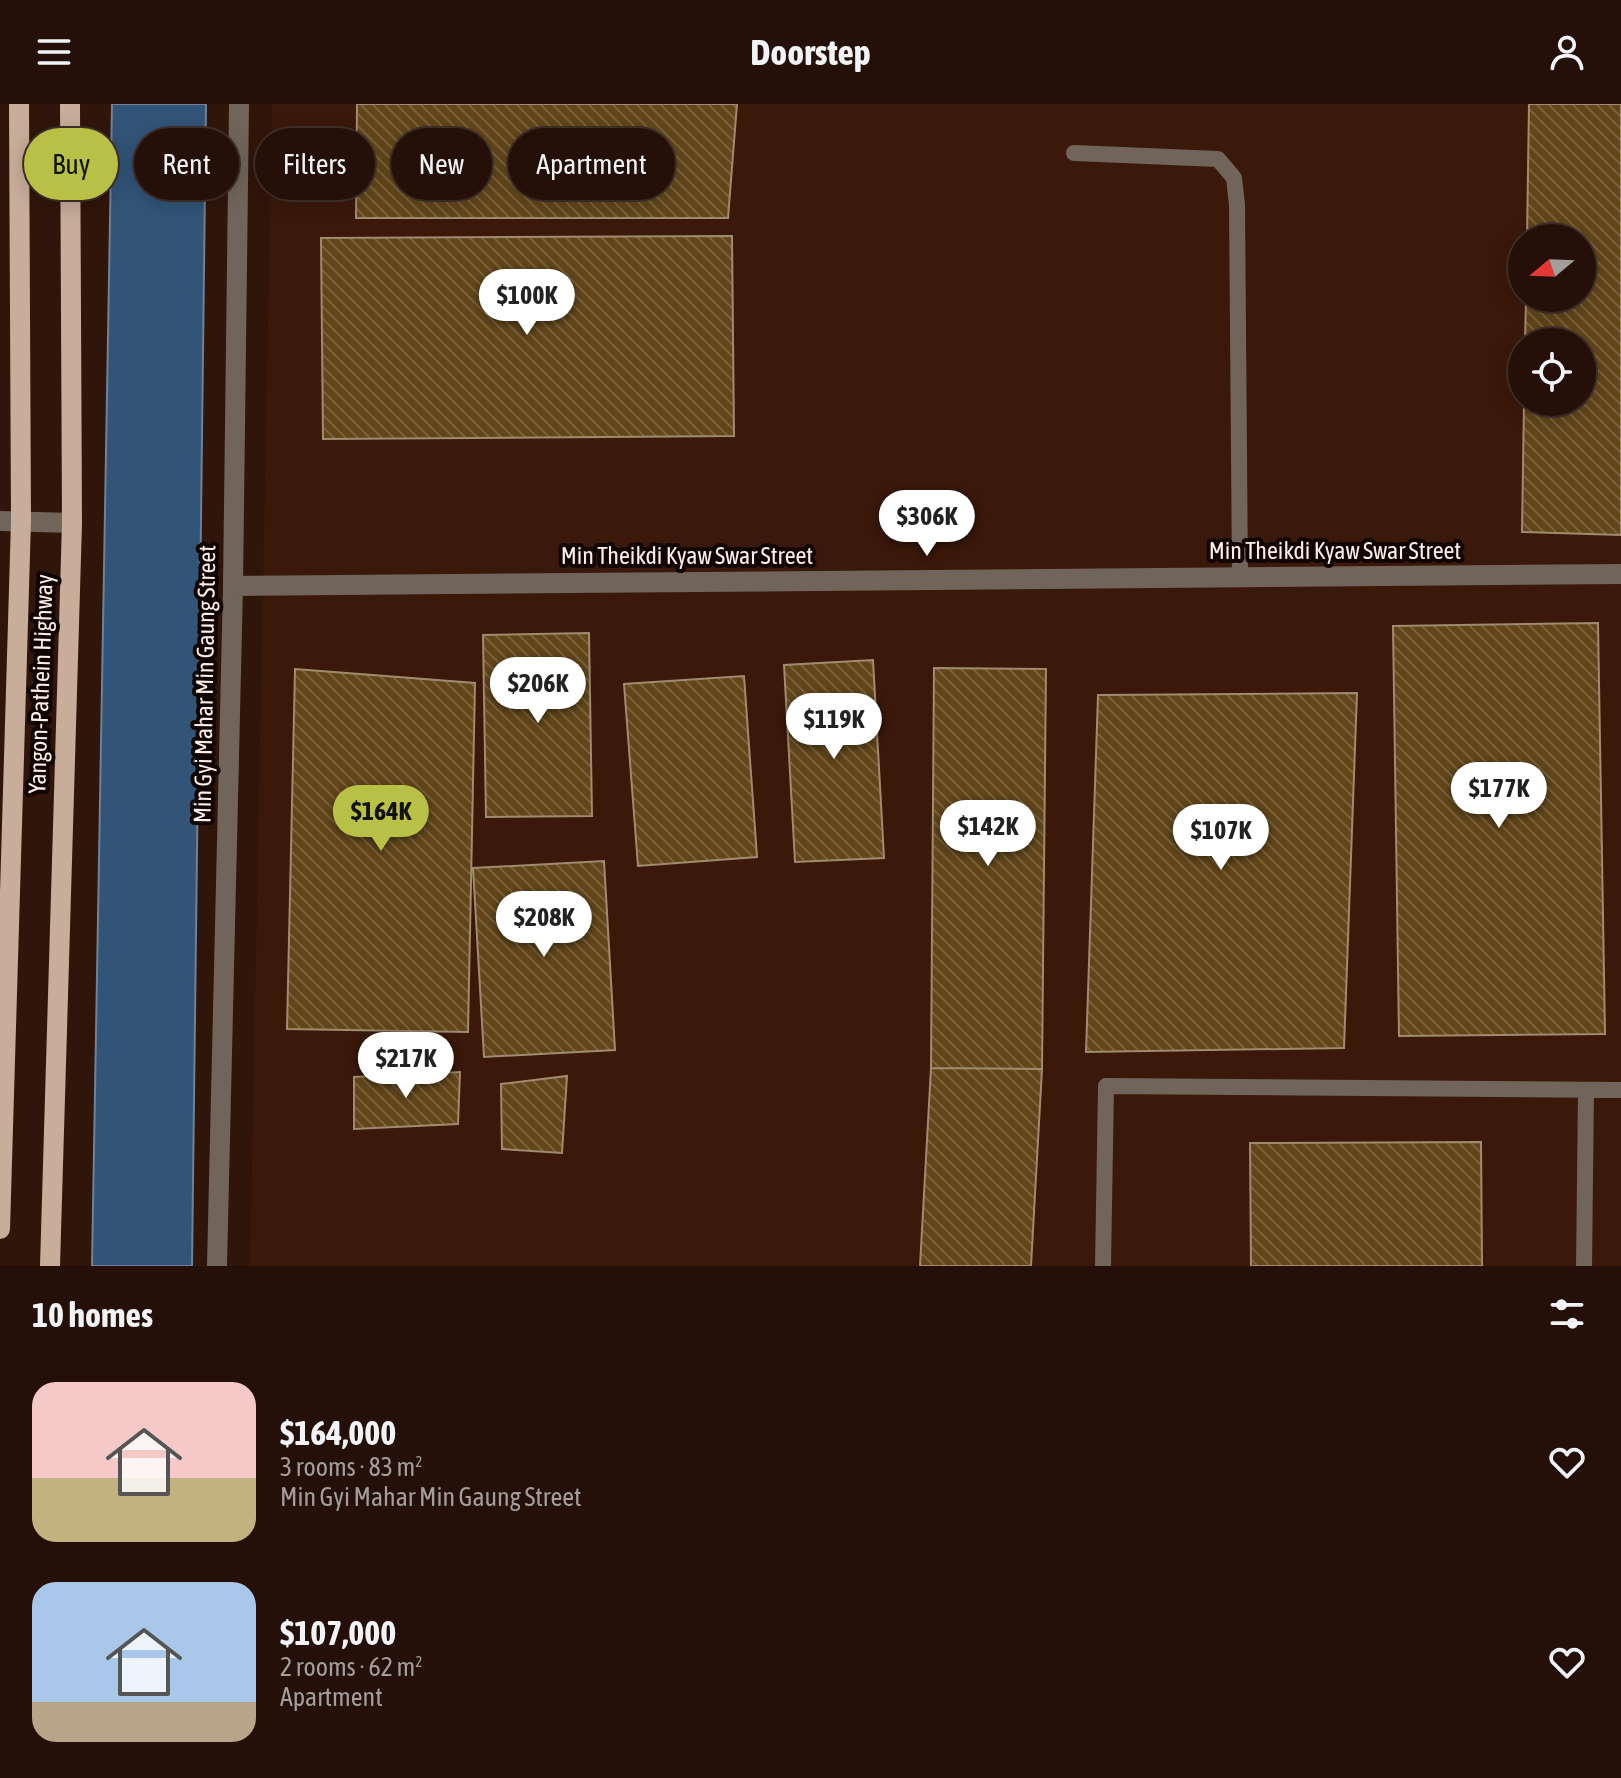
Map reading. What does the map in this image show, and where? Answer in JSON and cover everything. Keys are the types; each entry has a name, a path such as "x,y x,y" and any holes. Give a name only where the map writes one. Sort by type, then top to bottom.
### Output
{"main road":[{"name":"Yangon-Pathein Highway","path":"0,1229 21,521 19,104"},
{"name":"Yangon-Pathein Highway","path":"50,1266 72,523 70,104"}],"street":[{"name":"Min Gyi Mahar Min Gaung Street","path":"217,1266 233,586 239,104"},
{"path":"0,521 72,523"},
{"name":"Min Theikdi Kyaw Swar Street","path":"233,586 1621,574"}],"lane":[{"path":"1074,153 1218,159 1234,178 1237,205 1240,577"},
{"path":"1103,1266 1106,1086 1621,1090"},
{"path":"1584,1266 1586,1090"}],"shaded area":[{"path":"272,104 1621,104 1621,1266 250,1266 270,200 375,200 375,128 272,128"}],"water":[{"path":"112,104 206,104 206,128 134,128 134,200 205,200 192,1266 92,1266 110,200 118,200 118,128 112,128"}],"building":[{"path":"357,104 737,104 728,218 356,218 356,200 375,200 375,128 357,128"},
{"path":"1529,104 1621,104 1621,535 1522,532 1524,416 1596,416 1596,328 1525,328 1526,312 1596,312 1596,224 1527,224"},
{"path":"732,236 734,436 323,439 321,238"},
{"path":"1598,623 1605,1034 1399,1036 1393,626"},
{"path":"589,633 592,816 486,817 483,635"},
{"path":"873,660 884,858 795,862 784,665"},
{"path":"934,668 1046,669 1042,1069 931,1068"},
{"path":"295,669 475,683 468,1032 287,1029"},
{"path":"744,676 757,857 638,866 624,684"},
{"path":"1357,693 1344,1048 1086,1052 1098,695"},
{"path":"604,861 615,1050 484,1057 473,868"},
{"path":"931,1068 1042,1069 1031,1266 920,1266"},
{"path":"460,1072 458,1124 354,1129 354,1077"},
{"path":"567,1076 562,1153 502,1149 501,1084"},
{"path":"1481,1142 1482,1266 1251,1266 1250,1143"}]}
